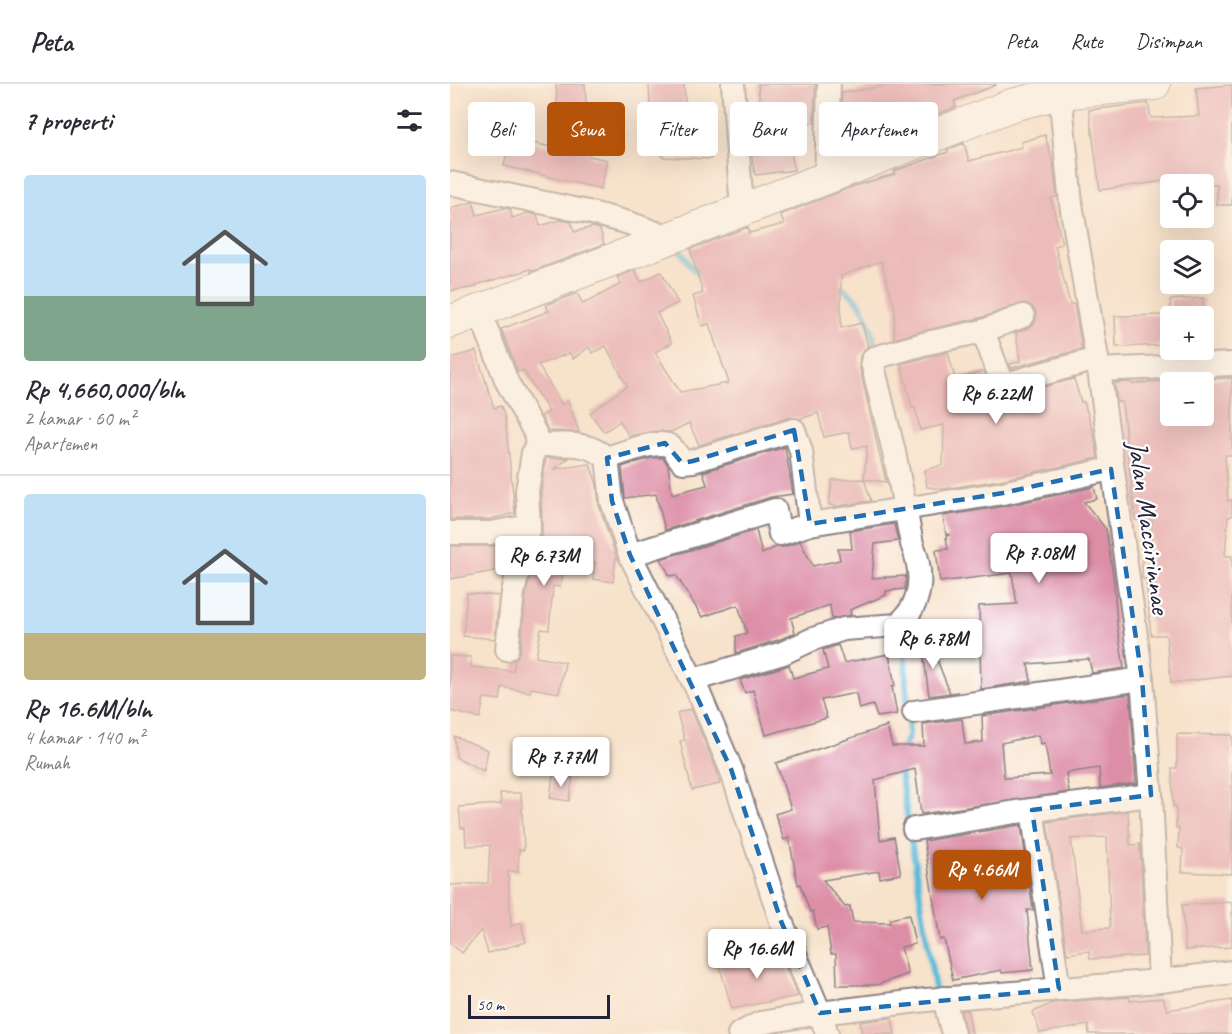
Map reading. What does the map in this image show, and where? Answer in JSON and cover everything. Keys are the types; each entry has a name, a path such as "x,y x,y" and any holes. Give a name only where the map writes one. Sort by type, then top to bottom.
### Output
{"main road":[{"path":"450,322 1012,105 1060,89 1154,84"}],"street":[{"path":"733,84 742,210"},
{"path":"826,178 830,84"},
{"name":"Jalan Maccirinnae","path":"1060,89 1071,204 1098,364 1142,680 1151,795 1160,981"},
{"path":"450,183 588,212 629,223 669,238"},
{"path":"479,310 507,382 535,434 537,445 533,453 527,491 529,526 513,592 507,649"},
{"path":"693,680 783,653 813,639 844,629 897,625 903,620 916,602 920,588 920,570 912,544 914,508 872,359 927,343 983,331 1023,316"},
{"path":"983,331 999,374 1009,383 1098,364 1232,364"},
{"path":"607,458 665,443 671,446 683,462 693,461 794,430 801,451 810,524"},
{"path":"537,445 588,446 607,458 612,501 630,555 693,680 731,769 781,921 824,1023"},
{"path":"630,555 775,510 780,534 810,524 1003,493 1111,469"},
{"path":"450,533 491,533 529,526"},
{"path":"914,712 1142,680"},
{"path":"914,829 1032,810 1151,795"},
{"path":"1032,810 1059,989"},
{"path":"739,1034 760,1023 824,1023 926,1000 1160,981 1232,972"},
{"path":"926,1000 953,1034"}],"highlighted area":[{"path":"794,430 810,524 1003,493 1111,469 1142,679 1151,795 1032,810 1059,989 820,1013 781,921 731,769 630,555 612,501 607,458 665,443 682,463"}],"building":[{"path":"556,84 585,84 586,102 557,102"},
{"path":"649,84 684,84 685,102 650,102"},
{"path":"758,84 815,84 814,123 807,123 807,102 760,102"},
{"path":"897,84 996,84 954,101 956,107 938,114 938,102 842,102 842,93"},
{"path":"1232,85 1232,205 1217,205 1217,184 1214,184 1214,174 1160,174 1160,182 1100,190 1089,110 1148,103 1151,118 1199,116 1196,88"},
{"path":"1045,135 1053,163 1057,197 1051,198 1062,244 1055,246 1070,304 1074,304 1082,349 1011,368 1010,364 1020,362 1016,333 1034,324 1036,319 1036,312 1032,306 1025,303 983,317 894,338 895,309 881,261 841,276 841,328 862,323 868,346 860,356 859,365 886,482 864,479 867,446 852,448 849,432 824,437 818,413 800,419 790,417 699,445 689,423 671,432 657,431 629,436 620,421 604,432 590,413 627,386 606,346 592,353 589,347 573,359 570,353 538,365 562,405 568,401 579,432 548,431 541,416 549,412 523,370 518,372 501,329 549,311 546,305 577,293 583,304 621,284 617,277 635,270 641,282 661,272 678,303 657,313 672,343 655,352 680,392 729,383 709,324 702,326 693,296 703,293 690,249 748,227 749,233 784,224 780,215 854,186 895,174 894,171 948,152 947,150 964,143 969,161 1022,147 1021,142"},
{"path":"535,144 547,146 547,156 589,156 607,160 601,189 504,166 506,156 535,156"},
{"path":"711,156 711,159 662,157"},
{"path":"752,156 792,156 794,170 755,175"},
{"path":"473,202 477,215 504,208 510,209 512,218 528,213 537,215 540,226 560,220 571,222 574,232 593,227 600,229 604,244 531,272 531,269 476,285 476,287 450,291 450,208"},
{"path":"1203,298 1203,306 1170,306 1170,300"},
{"path":"1160,315 1160,345 1116,347 1115,316"},
{"path":"476,351 494,408 501,406 505,418 515,513 490,519 450,519 450,358"},
{"path":"948,352 955,379 984,371 991,386 1007,396 1074,379 1095,438 1098,458 1000,480 944,489 927,487 925,470 943,465 944,425 920,430 901,364"},
{"path":"1232,378 1232,455 1225,455 1228,501 1232,500 1232,516 1228,517 1225,556 1232,556 1232,676 1171,683 1166,635 1151,635 1146,579 1142,579 1142,559 1152,559 1152,520 1135,520 1122,402 1117,402 1115,383 1160,381 1160,426 1214,426 1214,379"},
{"path":"785,447 793,494 771,497 665,530 656,494 625,498 622,467 634,463 652,458 663,458 668,465 672,494 707,485 703,472"},
{"path":"546,458 569,458 554,469 590,464 597,485 599,505 616,557 613,582 593,579 595,562 567,559 560,587 553,586 549,630 541,629 536,657 565,662 559,693 531,688 530,692 502,687 500,700 484,698 480,718 450,711 450,656 471,657 471,667 513,671 520,651 526,594 534,561 543,564 541,492"},
{"path":"864,479 871,501 838,506 829,505 832,480"},
{"path":"1094,487 1097,499 1084,502 1106,529 1124,668 1092,673 1089,659 1028,664 1031,681 981,689 979,606 1017,604 1012,573 940,582 936,550 948,549 946,537 950,534 946,535 943,516 1005,506"},
{"path":"894,524 898,541 875,544 872,578 906,576 905,589 886,591 886,595 850,610 851,615 832,619 830,605 791,618 795,633 736,653 736,636 747,633 738,605 702,617 676,575 670,576 661,559 756,530 762,554 776,547 784,547 800,541 813,566 840,560 838,549 852,549 850,531"},
{"path":"511,543 505,569 450,579 450,546 491,546"},
{"path":"467,593 499,596 495,639 463,636"},
{"path":"927,634 950,693 958,692 929,696 921,636"},
{"path":"838,645 844,663 889,654 897,714 877,717 873,705 859,709 856,693 821,700 827,718 766,735 753,690 745,693 740,680 789,665 793,678 828,669 823,650"},
{"path":"1130,694 1136,783 1100,788 1099,768 1066,773 1069,792 921,814 915,769 875,780 880,840 894,837 901,874 880,878 879,871 823,880 845,907 850,906 853,922 890,923 890,919 909,915 915,944 901,947 908,974 877,985 837,985 836,954 831,954 827,927 817,929 813,911 810,912 800,884 798,885 789,838 784,840 775,814 791,809 776,763 887,726 892,746 924,746 923,724 962,719 965,744 983,742 982,716","holes":["1039,735 1041,744 1045,743 1050,775 1004,777 1001,743"]},
{"path":"691,709 717,771 720,784 692,790 680,741 685,740 677,713"},
{"path":"1177,734 1232,735 1232,874 1182,872 1183,849 1178,848 1179,828 1176,828 1176,806 1173,806 1172,768 1177,768"},
{"path":"454,736 488,750 484,771 456,757"},
{"path":"553,775 573,778 569,801 550,798"},
{"path":"500,793 521,793 524,850 519,850 518,872 508,871 511,926 521,923 526,942 488,953 481,930 462,953 450,943 450,885 488,883 490,845 466,846 465,828 461,828 459,807 501,804"},
{"path":"1128,811 1130,845 1140,844 1145,956 1090,959 1089,951 1067,954 1047,822","holes":["1107,837 1110,928 1082,930 1071,839"]},
{"path":"1021,825 1033,910 1027,910 1033,970 1002,973 1001,970 953,980 944,939 940,940 924,841"},
{"path":"1232,902 1232,947 1185,950 1182,905"},
{"path":"778,949 798,996 732,1009 719,964"},
{"path":"1129,997 1130,1001 1163,998 1167,1010 1232,1000 1232,1034 1089,1034 1088,1025 1040,1033 1033,1012 1053,1003"},
{"path":"968,1010 972,1034 966,1034 961,1011"},
{"path":"892,1018 895,1034 862,1034 860,1022"}],"waterway":[{"path":"676,245 693,269 702,276"},
{"path":"836,283 855,298 866,313 877,354"},
{"path":"901,753 909,735 905,656 908,632 914,623"},
{"path":"899,765 936,995"}]}
